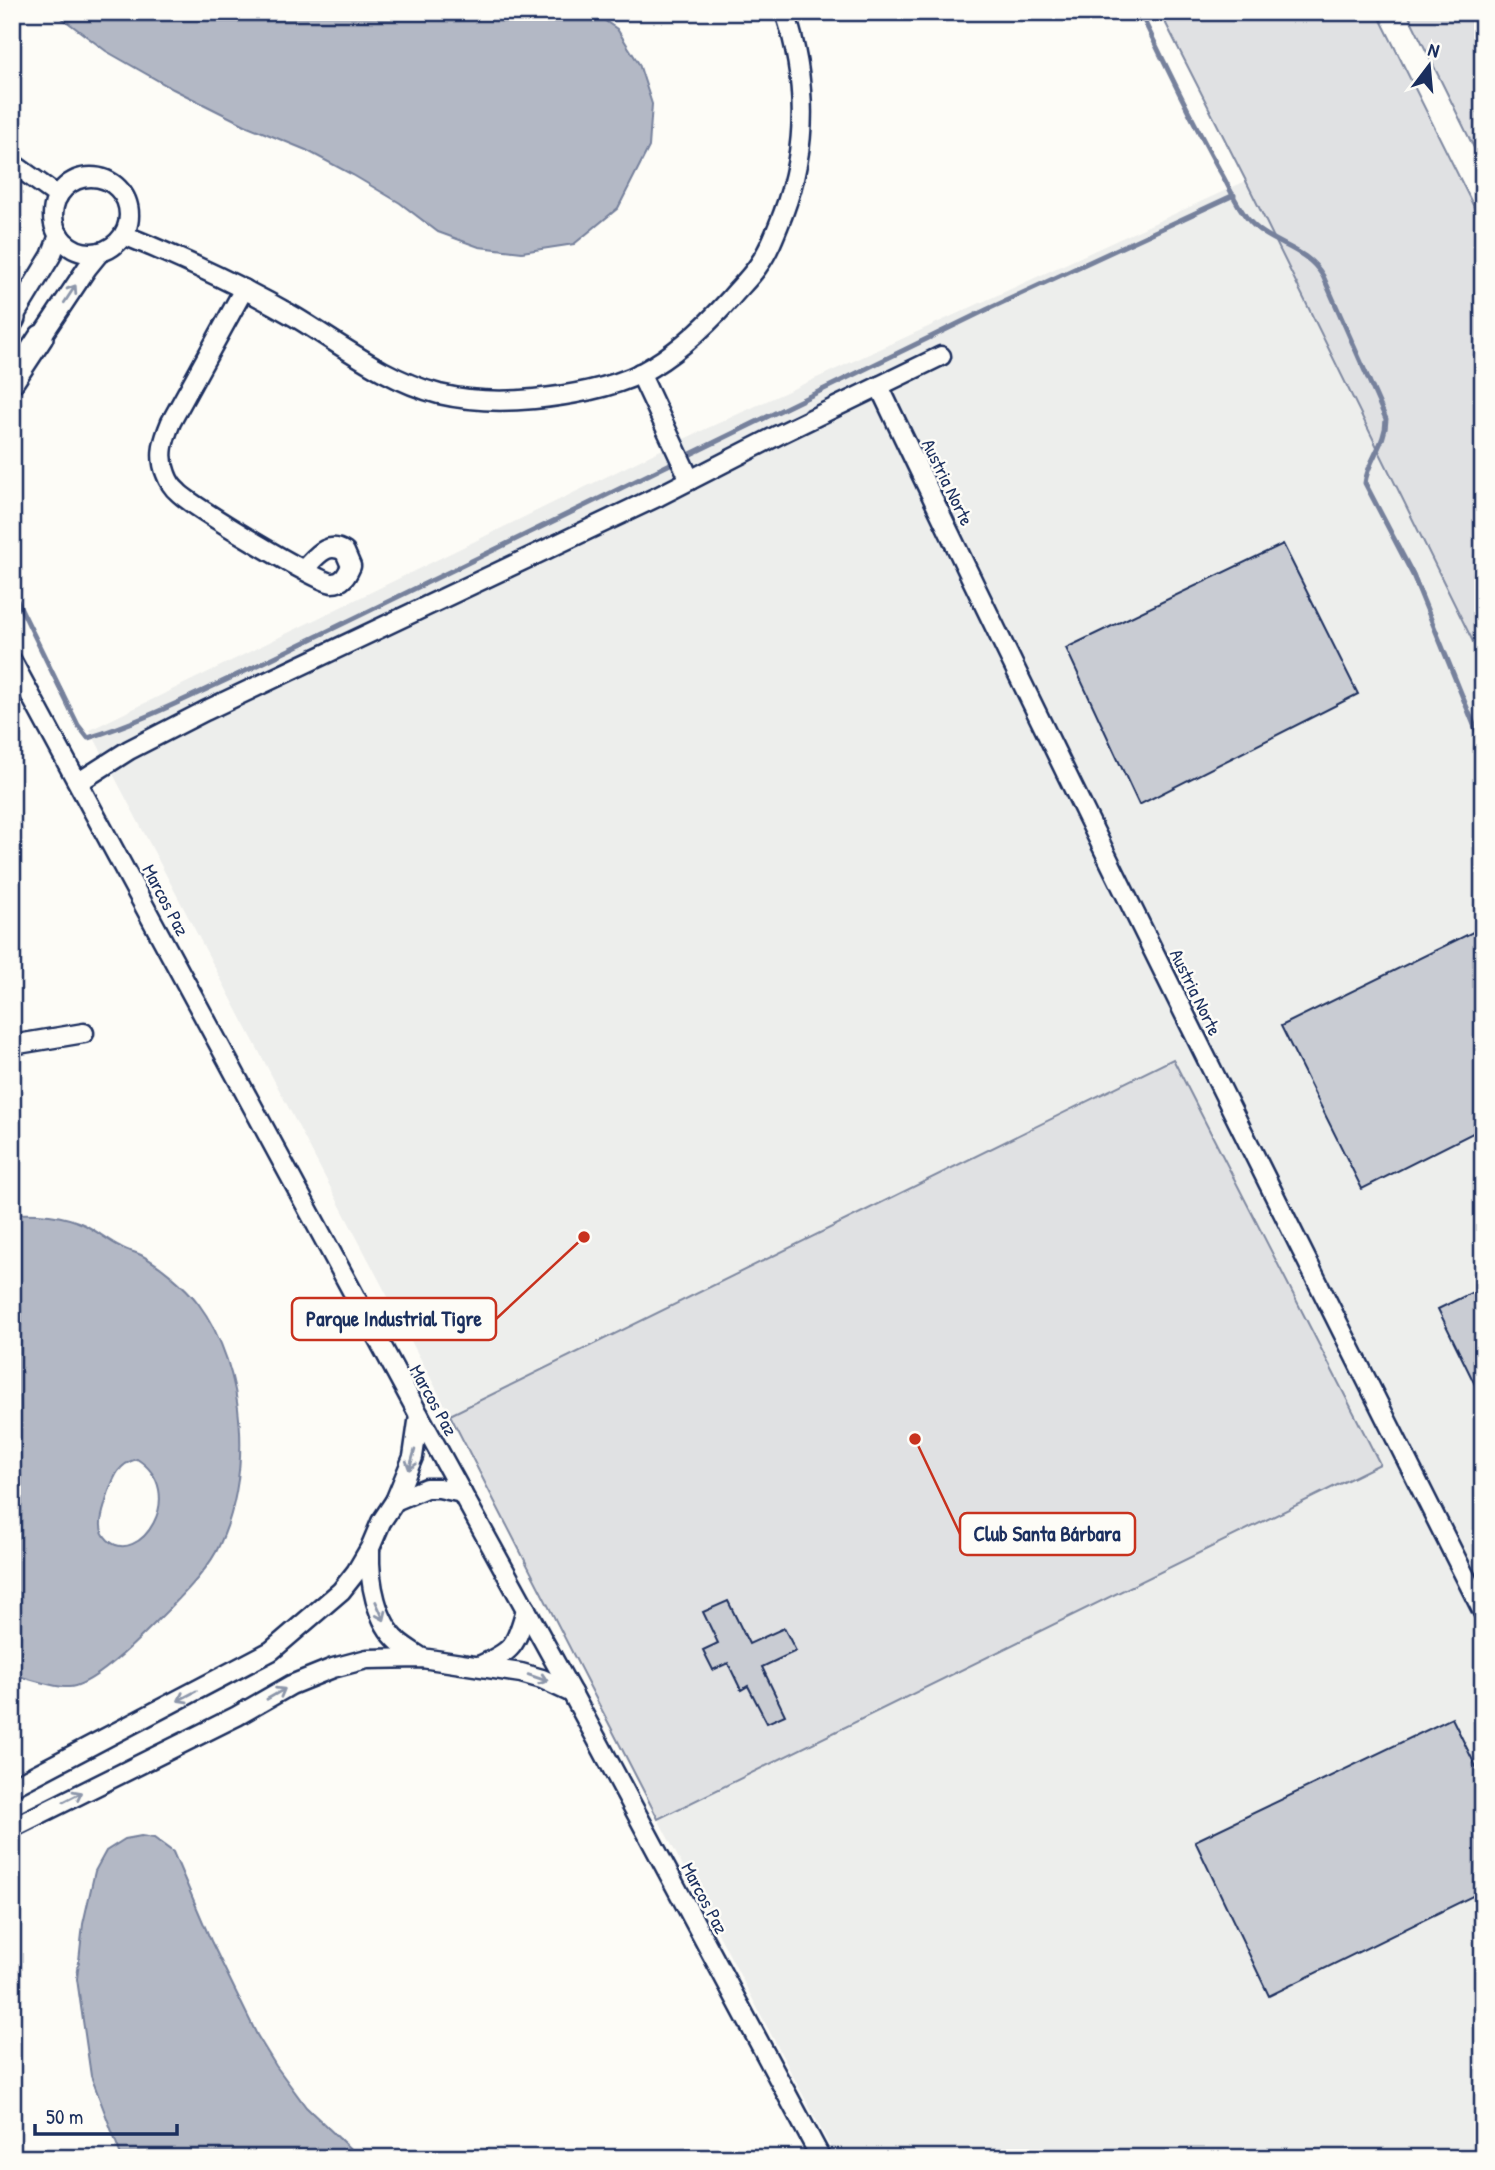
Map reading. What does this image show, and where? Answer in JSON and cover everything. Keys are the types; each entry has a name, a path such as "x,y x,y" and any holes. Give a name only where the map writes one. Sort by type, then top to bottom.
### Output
{"street":[{"path":"124,235 180,257 244,289 407,385 442,395 484,400 563,397 640,373 688,341 713,319 758,266 775,235 786,205 802,141 803,99 785,12"},
{"path":"12,163 58,196"},
{"path":"12,381 87,268 100,252 117,243 128,224 126,200 111,182 87,177 75,180 58,196 53,216 59,235 66,244 77,250 100,252"},
{"path":"13,319 51,256 59,235"},
{"path":"244,289 171,422 162,442 162,462 166,476 178,492 209,514 304,569"},
{"path":"79,782 129,750 205,711 688,475 941,356"},
{"path":"640,373 688,475"},
{"name":"Austria Norte","path":"879,386 1252,1153 1483,1612"},
{"name":"Marcos Paz","path":"12,661 821,2158"},
{"path":"12,1045 84,1032"},
{"path":"12,1787 271,1651 341,1591 370,1548 381,1522 395,1501 414,1457 418,1415"},
{"path":"395,1501 426,1488 462,1493"},
{"path":"370,1548 370,1570 376,1604 398,1641 422,1658"},
{"path":"478,1667 503,1655 514,1644 526,1609"},
{"path":"12,1828 237,1716 291,1685 332,1668 367,1659 422,1658 521,1673 572,1693"}],"shaded area":[{"path":"54,12 592,12 617,29 639,64 652,104 649,147 618,208 574,244 522,252 479,247 438,232 400,203 306,150 245,125 173,89 106,51"},
{"path":"1160,12 1377,12 1483,225 1483,662 1246,181"},
{"path":"1407,12 1470,12 1483,38 1483,166"},
{"path":"1246,181 1483,662 1483,2158 836,2158 658,1819 1380,1464 1173,1060 450,1415 90,730 673,444"},
{"path":"1173,1059 1380,1464 658,1819 450,1415"},
{"path":"12,1214 40,1214 76,1221 141,1255 172,1276 198,1303 227,1359 240,1425 240,1459 236,1492 228,1523 216,1552 184,1594 131,1647 99,1673 78,1685 56,1686 12,1674","holes":["137,1459 152,1473 159,1490 159,1507 154,1523 144,1536 133,1544 120,1546 108,1540 102,1530 101,1518 112,1482 118,1472 125,1464"]},
{"path":"141,1836 154,1838 173,1852 211,1941 257,2035 276,2066 306,2107 360,2158 122,2158 91,2076 77,1979 83,1924 95,1871 106,1851 125,1839"}],"building":[{"path":"1283,544 1358,694 1139,805 1066,648"},
{"path":"1483,927 1483,1128 1362,1189 1281,1026"},
{"path":"1483,1287 1483,1401 1438,1309"},
{"path":"728,1601 749,1644 784,1628 796,1651 762,1667 785,1715 767,1723 748,1686 741,1690 728,1663 713,1670 703,1650 718,1643 703,1612"},
{"path":"1452,1718 1483,1781 1483,1891 1269,1996 1195,1841"}],"waterway":[{"path":"1140,12 1199,132 1243,213 1265,234 1306,258 1323,276 1386,419 1383,436 1365,483 1413,575 1483,747"},
{"path":"12,590 78,725 88,738 150,715 250,669 986,310 1234,195"}],"place":[{"name":"Parque Industrial Tigre","path":"584,1237"},
{"name":"Club Santa Bárbara","path":"915,1439"}]}
